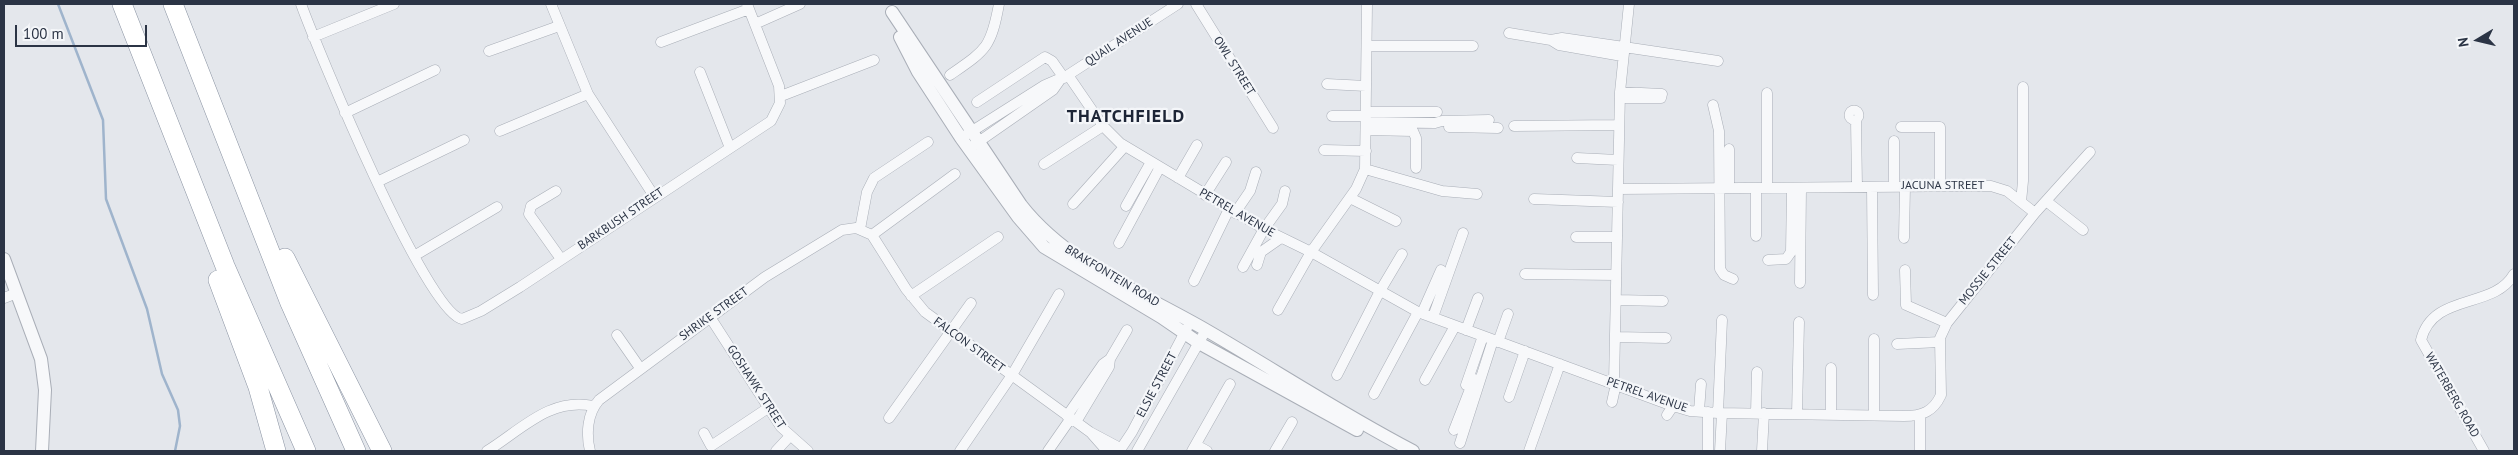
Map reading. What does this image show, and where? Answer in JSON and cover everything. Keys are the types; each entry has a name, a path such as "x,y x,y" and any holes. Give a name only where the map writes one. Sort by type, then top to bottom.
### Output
{"highway":[{"path":"122,4 225,266 306,451"},
{"path":"173,4 290,303 356,451"},
{"path":"132,31 133,49 146,90 247,356 276,451"},
{"path":"231,153 242,164 303,296 382,451"}],"street":[{"path":"301,4 345,112 414,256 497,207"},
{"path":"313,37 394,4"},
{"path":"551,4 588,94 654,196"},
{"path":"754,24 800,4"},
{"path":"950,75 987,47 995,26 999,4"},
{"name":"QUAIL AVENUE","path":"970,140 1024,104 1050,82 1064,77 1162,8 1178,4"},
{"name":"OWL STREET","path":"1196,4 1272,128"},
{"path":"1278,310 1311,252 1350,198 1364,168 1366,151 1367,4"},
{"path":"1612,402 1615,384 1620,95 1623,51 1630,4"},
{"path":"661,42 748,7 781,96 874,60"},
{"name":"BRAKFONTEIN ROAD","path":"891,8 1018,218 1044,247 1199,343 1394,451"},
{"path":"489,51 559,26"},
{"path":"1509,33 1551,40 1559,45 1574,44 1718,61"},
{"path":"1366,46 1473,46"},
{"name":"PETREL AVENUE","path":"977,102 1045,57 1052,61 1103,126 1125,146 1264,230 1311,252 1420,312 1490,340 1525,351 1673,406 1712,412 1920,416"},
{"path":"345,112 435,70"},
{"path":"700,72 730,148"},
{"path":"1327,84 1366,86"},
{"path":"2021,202 2024,181 2023,87"},
{"path":"1767,93 1767,188"},
{"path":"500,131 588,94"},
{"path":"1620,95 1640,95"},
{"name":"BARKBUSH STREET","path":"414,256 452,315 462,318 471,316 771,121 781,96"},
{"path":"1713,105 1719,131 1724,188"},
{"path":"1366,120 1437,112"},
{"path":"1332,116 1366,120 1435,123 1446,127 1498,128"},
{"path":"1366,120 1413,131 1416,138 1416,168"},
{"path":"1435,123 1442,121 1489,120"},
{"path":"1854,120 1855,187"},
{"path":"1514,126 1619,125"},
{"path":"1044,164 1103,126"},
{"path":"1901,127 1940,127 1940,186"},
{"path":"377,182 464,140"},
{"name":"BRAKFONTEIN ROAD","path":"970,140 1044,232 1106,274 1191,321 1365,426 1413,451"},
{"path":"1894,141 1904,238"},
{"path":"928,142 874,178 868,192 860,228 872,235 955,174"},
{"path":"1178,178 1197,145"},
{"path":"1073,204 1125,146"},
{"path":"1729,149 1724,188 1720,269 1724,275 1733,279"},
{"path":"1324,150 1366,151"},
{"name":"MOSSIE STREET","path":"1920,416 1931,409 1941,394 1940,342 1947,323 2035,213 2090,152"},
{"path":"1577,158 1618,160"},
{"path":"1205,195 1226,162"},
{"path":"1126,206 1156,165"},
{"path":"1122,226 1156,165"},
{"path":"1119,243 1156,165"},
{"path":"1364,168 1442,191 1478,194"},
{"path":"1194,281 1232,211 1250,190 1256,172"},
{"name":"JACUNA STREET","path":"1618,190 1997,186 2007,191 2035,213"},
{"path":"1872,187 1873,295"},
{"path":"1756,188 1756,236"},
{"path":"1768,260 1786,258 1791,252 1796,188"},
{"path":"1796,188 1800,283"},
{"path":"556,191 531,206 528,214 561,259"},
{"path":"1243,267 1264,230 1282,204 1285,191"},
{"path":"1350,198 1396,221"},
{"path":"1534,200 1618,202"},
{"path":"2046,201 2083,230"},
{"name":"SHRIKE STREET","path":"593,406 640,368 765,277 832,236 848,228 860,228"},
{"path":"1433,317 1463,233"},
{"name":"FALCON STREET","path":"872,235 911,296 925,312 1090,432 1119,449 1129,448 1133,451"},
{"path":"911,296 998,237"},
{"path":"1576,237 1617,237"},
{"path":"1257,265 1261,252 1281,238"},
{"path":"1337,374 1380,291 1402,254"},
{"path":"4,259 36,343 44,375 42,451"},
{"path":"1374,394 1441,270"},
{"path":"1905,270 1906,305 1947,323"},
{"path":"1525,274 1616,275"},
{"name":"WATERBERG ROAD","path":"2484,451 2421,340 2427,323 2435,315 2464,302 2494,292 2503,286 2514,274"},
{"path":"4,298 17,293"},
{"path":"960,451 1012,375 1059,294"},
{"path":"1466,330 1478,298"},
{"path":"1616,300 1663,301"},
{"path":"889,418 971,303"},
{"path":"1464,388 1490,340 1508,314"},
{"name":"GOSHAWK STREET","path":"710,317 768,408 790,437 808,451"},
{"path":"1708,451 1722,320"},
{"name":"ELSIE STREET","path":"1119,449 1132,432 1191,321"},
{"path":"1425,380 1455,326"},
{"path":"1794,414 1796,327"},
{"path":"1048,451 1071,418 1103,364 1110,359 1127,330"},
{"name":"ELSIE STREET","path":"1137,451 1206,330"},
{"path":"1712,412 1716,331"},
{"path":"617,335 640,368"},
{"path":"1615,338 1666,338"},
{"path":"1871,415 1874,338"},
{"path":"1454,430 1490,340"},
{"path":"1460,443 1490,340"},
{"path":"1897,344 1940,342"},
{"path":"1509,396 1525,351"},
{"path":"1529,451 1560,364"},
{"path":"1831,368 1831,414"},
{"path":"1869,369 1871,415"},
{"path":"1757,372 1762,451"},
{"path":"1207,451 1194,448 1230,384"},
{"path":"1701,384 1712,412 1720,451"},
{"path":"487,451 545,412 568,404 579,403 593,406 589,421 588,439 590,451"},
{"path":"1666,415 1673,406"},
{"path":"704,433 711,446 768,408"},
{"path":"1920,416 1920,451"},
{"path":"1274,451 1292,422"},
{"name":"FALCON STREET","path":"1090,432 1107,451"},
{"path":"776,451 790,437"}],"waterway":[{"path":"58,4 103,120 106,199 147,309 162,374 178,410 180,426 175,451"}],"district":[{"name":"THATCHFIELD","path":"1126,117"}]}
